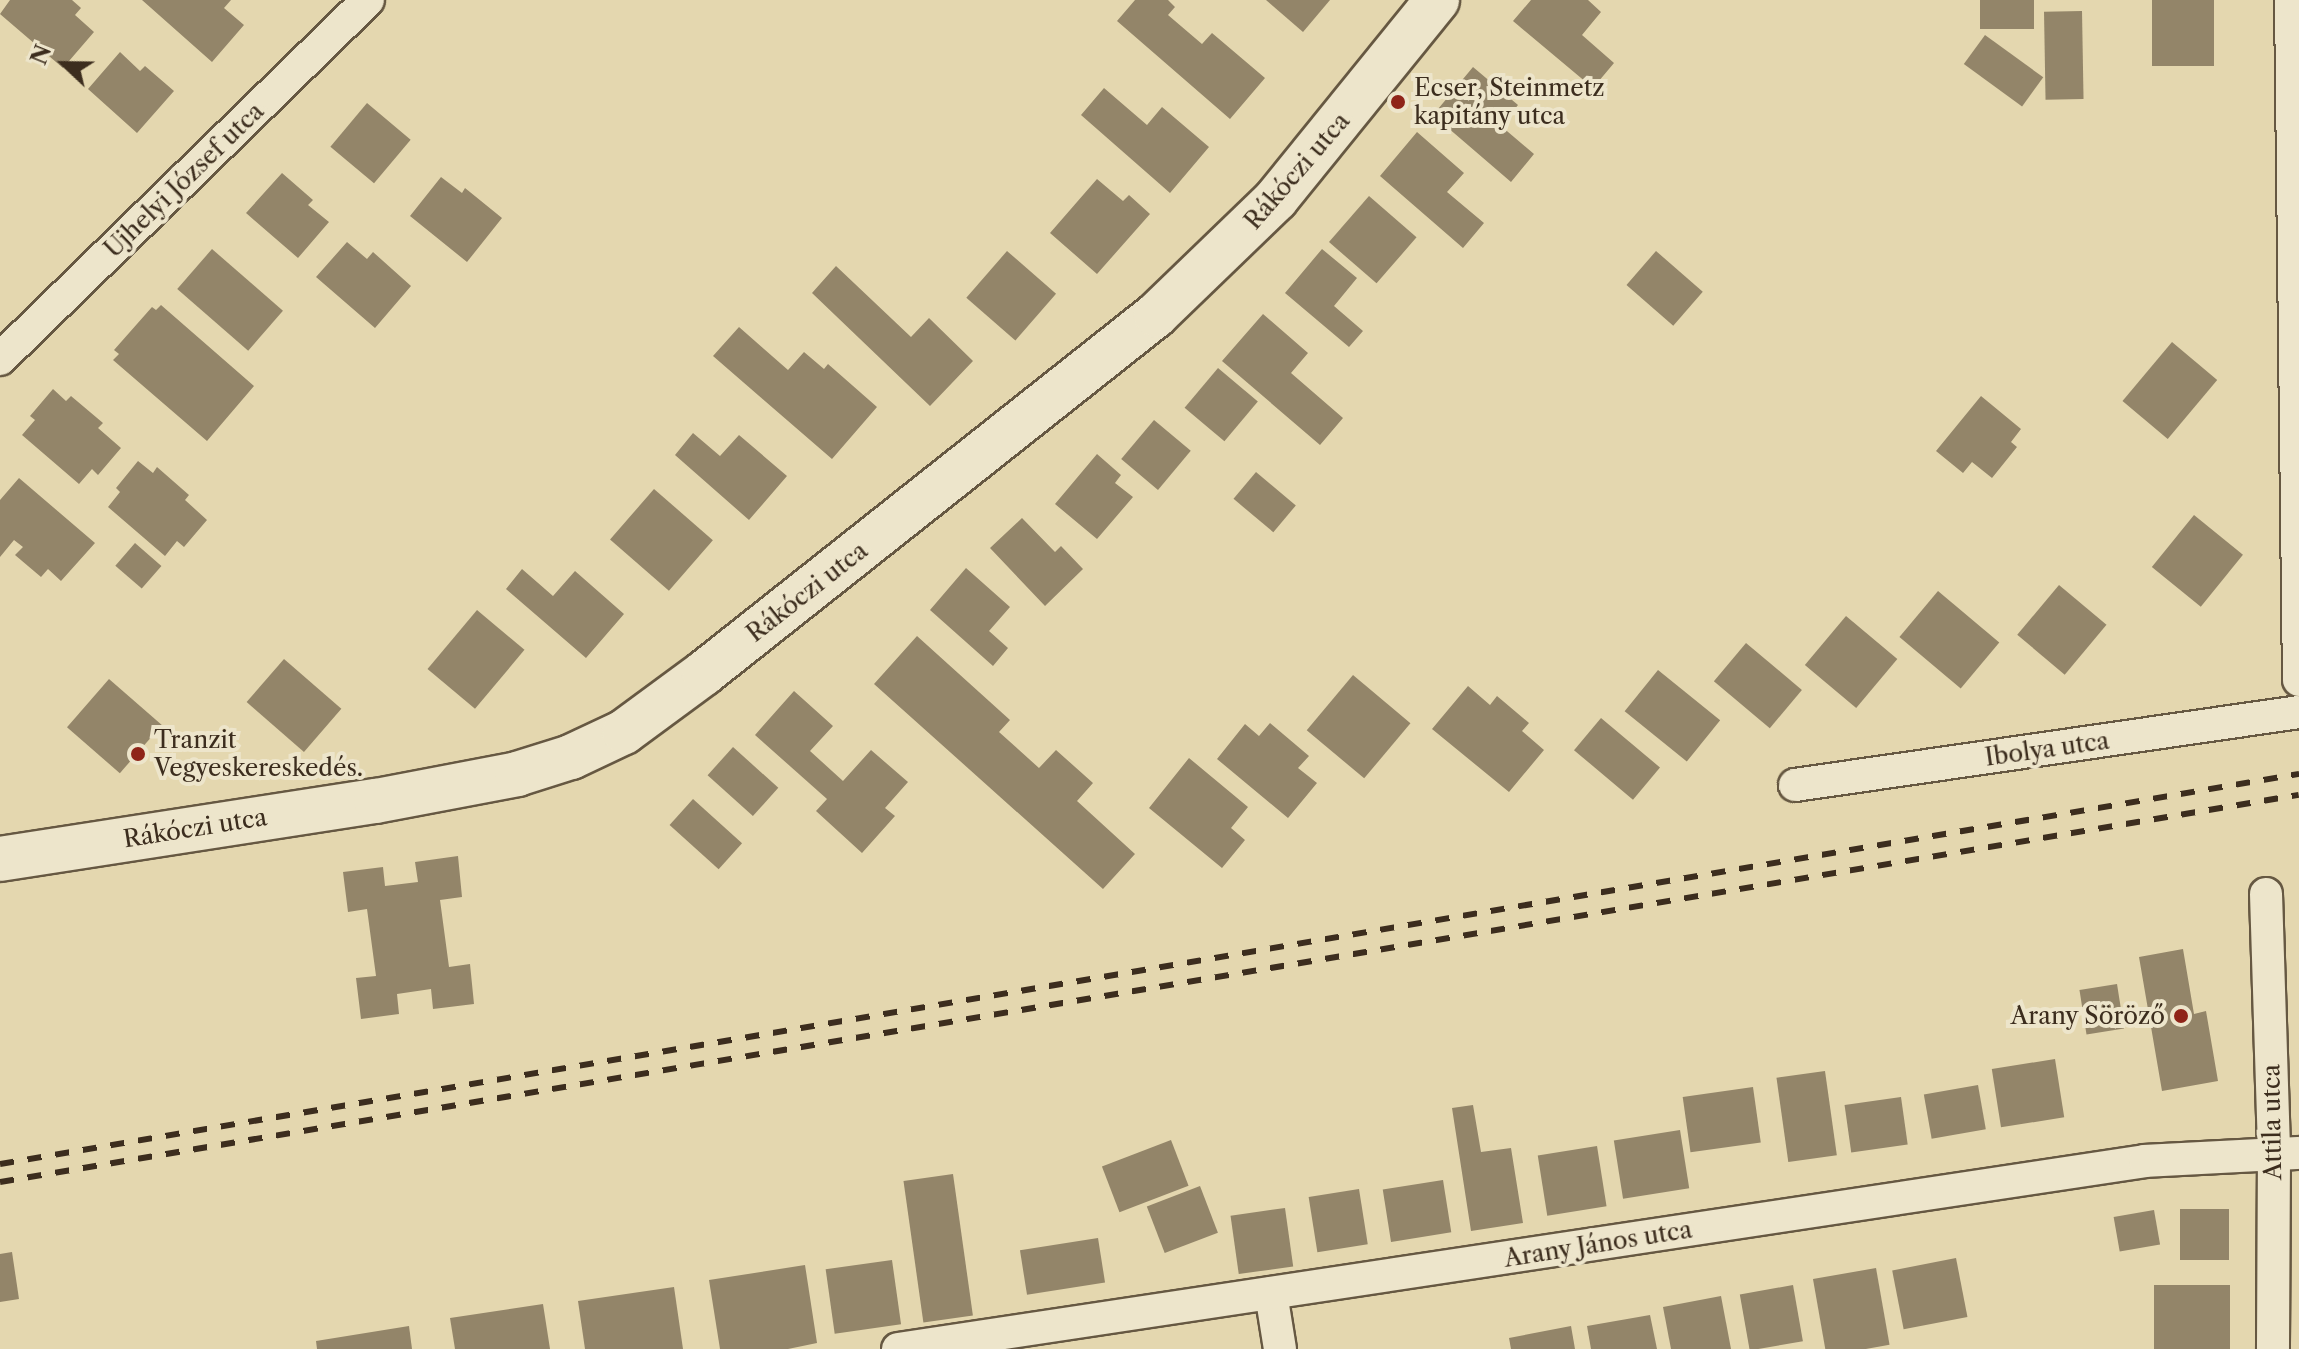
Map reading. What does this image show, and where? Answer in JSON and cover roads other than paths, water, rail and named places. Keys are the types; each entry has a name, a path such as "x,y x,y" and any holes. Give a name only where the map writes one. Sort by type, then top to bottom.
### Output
{"main road":[{"name":"Rákóczi utca","path":"0,859 376,801 517,774 571,757 624,732 704,673 1156,315 1276,199 1437,0"}],"street":[{"name":"Ujhelyi József utca","path":"0,359 368,0"},
{"path":"2291,0 2299,680"},
{"name":"Ibolya utca","path":"1795,785 2299,712"},
{"name":"Attila utca","path":"2266,894 2286,1153 2273,1349"},
{"name":"Arany János utca","path":"898,1349 2145,1161 2286,1153"},
{"path":"1271,1293 1280,1349"}],"railway":[{"path":"0,1164 2299,774"},
{"path":"0,1182 2299,795"}],"place":[{"name":"Ecser, Steinmetz kapitány utca","path":"1398,102"},
{"name":"Tranzit Vegyeskereskedés.","path":"138,754"},
{"name":"Arany Söröző","path":"2181,1016"}]}
